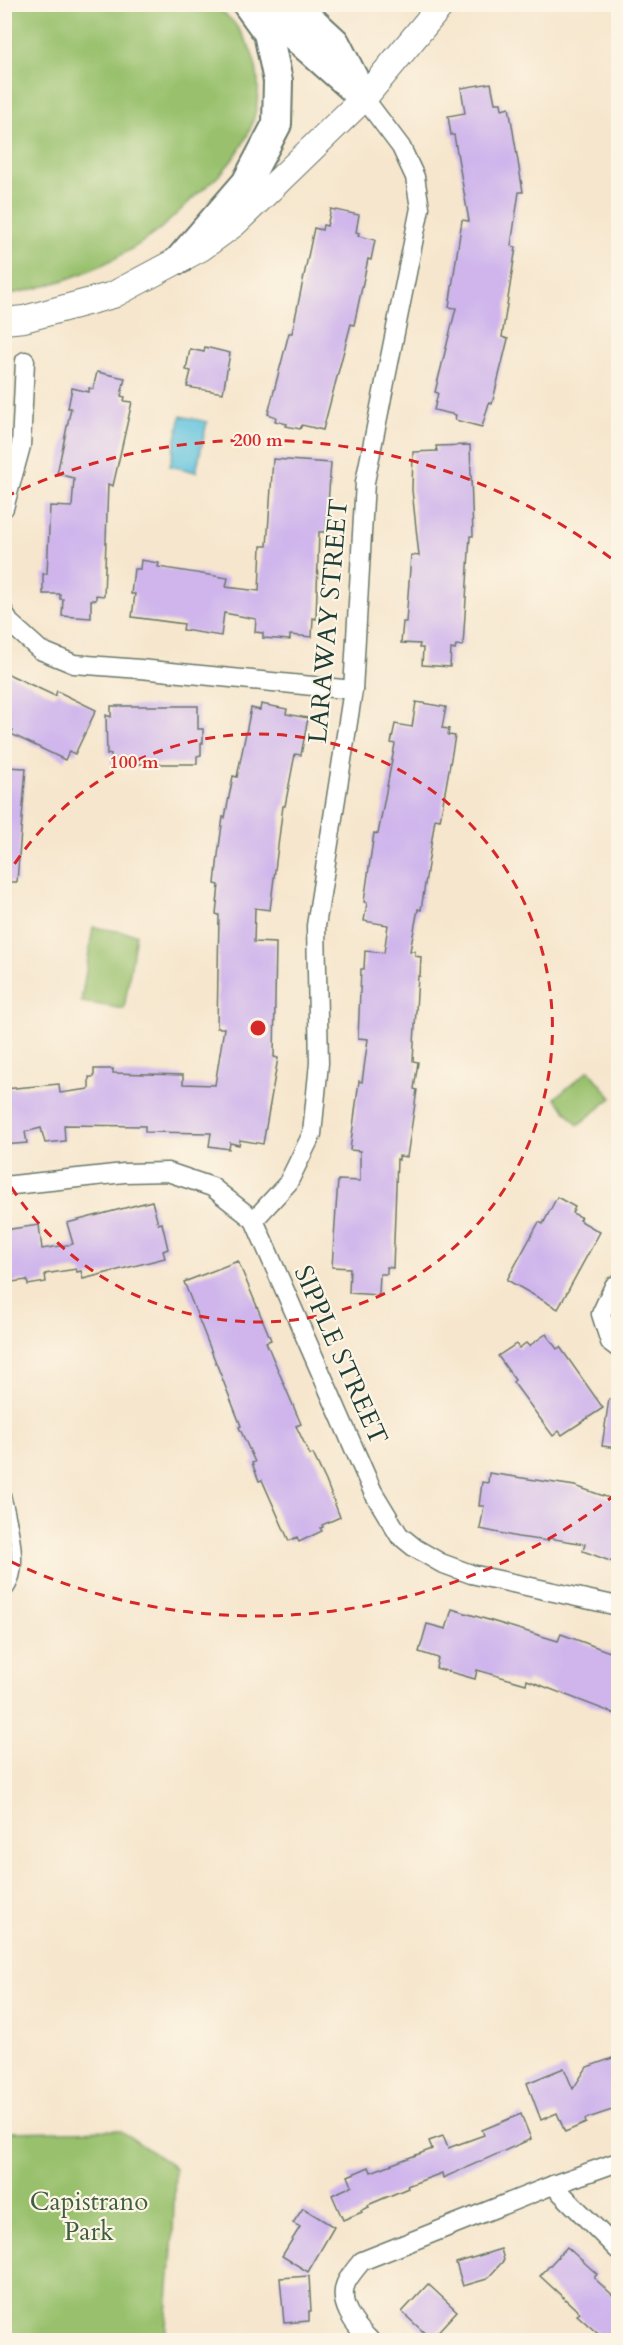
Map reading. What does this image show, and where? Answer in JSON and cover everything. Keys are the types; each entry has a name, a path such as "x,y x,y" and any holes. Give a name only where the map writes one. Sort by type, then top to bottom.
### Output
{"main road":[{"path":"180,259 246,183 277,124 278,81 268,33 247,4"},
{"path":"258,4 364,98"},
{"path":"294,4 335,42 364,98"},
{"path":"4,321 24,319 113,295 201,248 234,224 364,98 442,4"}],"street":[{"name":"LARAWAY STREET","path":"254,1220 288,1183 312,1134 319,1063 316,926 353,690 365,482 420,208 415,177 401,147 364,98"},
{"path":"4,508 21,446 25,361"},
{"path":"6,620 40,650 74,664 353,690"},
{"name":"SIPPLE STREET","path":"4,1186 124,1173 168,1172 212,1187 254,1220 373,1492 399,1535 441,1563 471,1574 618,1606"},
{"path":"618,1284 614,1286 601,1314 610,1342 618,1348"},
{"path":"370,2340 357,2327 343,2299 346,2282 362,2261 553,2185 618,2162"},
{"path":"553,2185 618,2250"}],"lane":[{"path":"4,1488 18,1560 13,1586 4,1595"}],"green space":[{"path":"5,4 214,5 234,23 246,41 254,60 258,80 258,99 254,119 236,155 219,175 160,229 138,245 102,265 64,280 5,295"},
{"path":"93,927 136,934 124,1009 81,1002"},
{"path":"589,1070 612,1098 578,1125 555,1098"},
{"name":"Capistrano Park","path":"120,2130 175,2168 173,2236 165,2340 5,2340 5,2132"}],"water":[{"path":"181,416 207,422 196,472 170,466"}],"building":[{"path":"491,83 495,103 501,103 502,109 509,107 523,192 519,192 511,246 516,247 502,337 508,339 492,404 489,403 482,427 455,420 456,415 434,410 438,393 435,392 456,308 449,307 462,220 469,221 454,135 451,135 448,116 465,113 461,88"},
{"path":"331,209 359,215 356,232 359,233 358,236 375,240 371,260 368,259 354,325 351,324 323,430 302,425 300,429 275,421 276,417 268,414 289,333 292,333 314,228 322,230 323,225 327,226"},
{"path":"205,347 230,353 223,393 187,387 191,371 186,370 190,349 204,352"},
{"path":"97,372 125,378 121,396 125,397 124,401 132,402 113,486 108,484 104,596 96,595 96,600 91,600 91,618 62,616 63,599 60,599 60,594 43,594 43,574 47,574 50,506 72,507 74,478 57,474 71,408 68,408 72,388 89,392 89,388 93,389"},
{"path":"470,445 473,536 470,536 463,646 456,645 455,650 451,649 450,667 422,665 423,648 419,648 420,644 401,643 403,622 406,622 411,555 419,556 412,490 413,452 437,451 436,446"},
{"path":"273,459 331,463 326,532 319,532 316,619 313,618 312,637 290,635 290,640 263,638 263,633 255,632 256,619 224,613 221,636 183,630 184,624 132,617 135,594 131,594 134,569 140,569 141,560 159,563 158,567 228,578 226,587 259,591 261,546 267,546"},
{"path":"4,672 55,696 57,691 96,710 75,754 69,751 65,760 11,734 13,730 4,726"},
{"path":"416,702 446,707 442,728 449,729 448,735 455,736 440,820 435,819 421,910 418,909 410,951 415,951 415,956 421,957 413,1061 418,1062 414,1089 417,1090 407,1157 399,1156 399,1160 397,1159 393,1268 387,1267 387,1274 380,1274 379,1295 349,1293 350,1268 332,1267 338,1180 360,1181 360,1151 350,1150 359,1081 362,1082 368,1039 358,1038 361,969 364,969 365,951 384,953 388,925 364,921 367,903 364,902 374,833 378,834 395,744 391,743 395,724 412,727"},
{"path":"261,704 287,709 286,714 308,718 301,755 295,754 285,806 283,806 270,910 255,908 254,942 276,943 274,1057 278,1058 263,1144 240,1140 239,1145 230,1143 229,1149 209,1146 211,1133 145,1132 145,1126 64,1125 65,1141 45,1143 41,1128 25,1132 27,1143 4,1145 4,1089 59,1084 60,1093 89,1089 89,1077 94,1077 94,1069 113,1069 113,1073 183,1075 183,1084 215,1085 224,1028 217,1028 219,915 216,914 219,885 215,884 218,855 223,817 225,818 233,776 237,777 251,708 260,710"},
{"path":"111,706 198,706 198,729 203,729 203,743 201,743 201,755 197,756 197,764 111,764 111,754 107,755 106,715 111,717"},
{"path":"4,767 26,768 17,882 4,882"},
{"path":"557,1197 575,1207 572,1213 581,1217 579,1220 600,1232 558,1309 507,1280 539,1222 543,1224"},
{"path":"152,1201 158,1224 162,1223 168,1249 163,1251 165,1258 83,1279 81,1271 77,1272 76,1269 45,1274 46,1282 28,1285 27,1280 4,1283 4,1230 39,1225 42,1249 73,1244 67,1223"},
{"path":"238,1261 271,1340 266,1342 301,1424 296,1426 310,1455 313,1454 340,1517 322,1525 323,1527 320,1528 322,1531 299,1542 297,1537 289,1541 262,1480 259,1481 252,1463 255,1462 239,1427 241,1426 184,1282"},
{"path":"546,1334 557,1349 560,1347 603,1408 562,1435 559,1431 553,1436 513,1382 515,1380 498,1356 516,1344 519,1348 526,1343 529,1346"},
{"path":"609,1399 618,1400 618,1448 602,1446"},
{"path":"489,1473 575,1486 618,1501 618,1564 583,1551 585,1544 549,1538 548,1541 518,1537 480,1529 484,1506 479,1506 482,1482 488,1483"},
{"path":"452,1609 558,1641 561,1634 618,1655 618,1715 527,1680 526,1684 477,1670 475,1679 436,1668 438,1658 419,1652 427,1624 446,1629"},
{"path":"618,2056 618,2108 585,2119 586,2123 565,2132 557,2113 541,2120 527,2083 564,2068 573,2089 587,2067"},
{"path":"521,2114 531,2139 443,2178 442,2173 407,2186 408,2188 368,2205 369,2207 361,2210 362,2212 343,2220 332,2195 352,2186 348,2176 369,2167 371,2172 432,2149 429,2141 443,2136 448,2148 484,2135 482,2130"},
{"path":"303,2208 334,2227 308,2272 282,2256 300,2227 293,2223"},
{"path":"567,2247 597,2274 594,2278 618,2300 618,2331 609,2340 605,2340 577,2315 580,2313 540,2276"},
{"path":"501,2249 504,2260 487,2279 463,2286 456,2263"},
{"path":"309,2276 311,2311 309,2311 309,2321 284,2323 280,2278"},
{"path":"428,2284 457,2311 431,2339 402,2312"}]}
